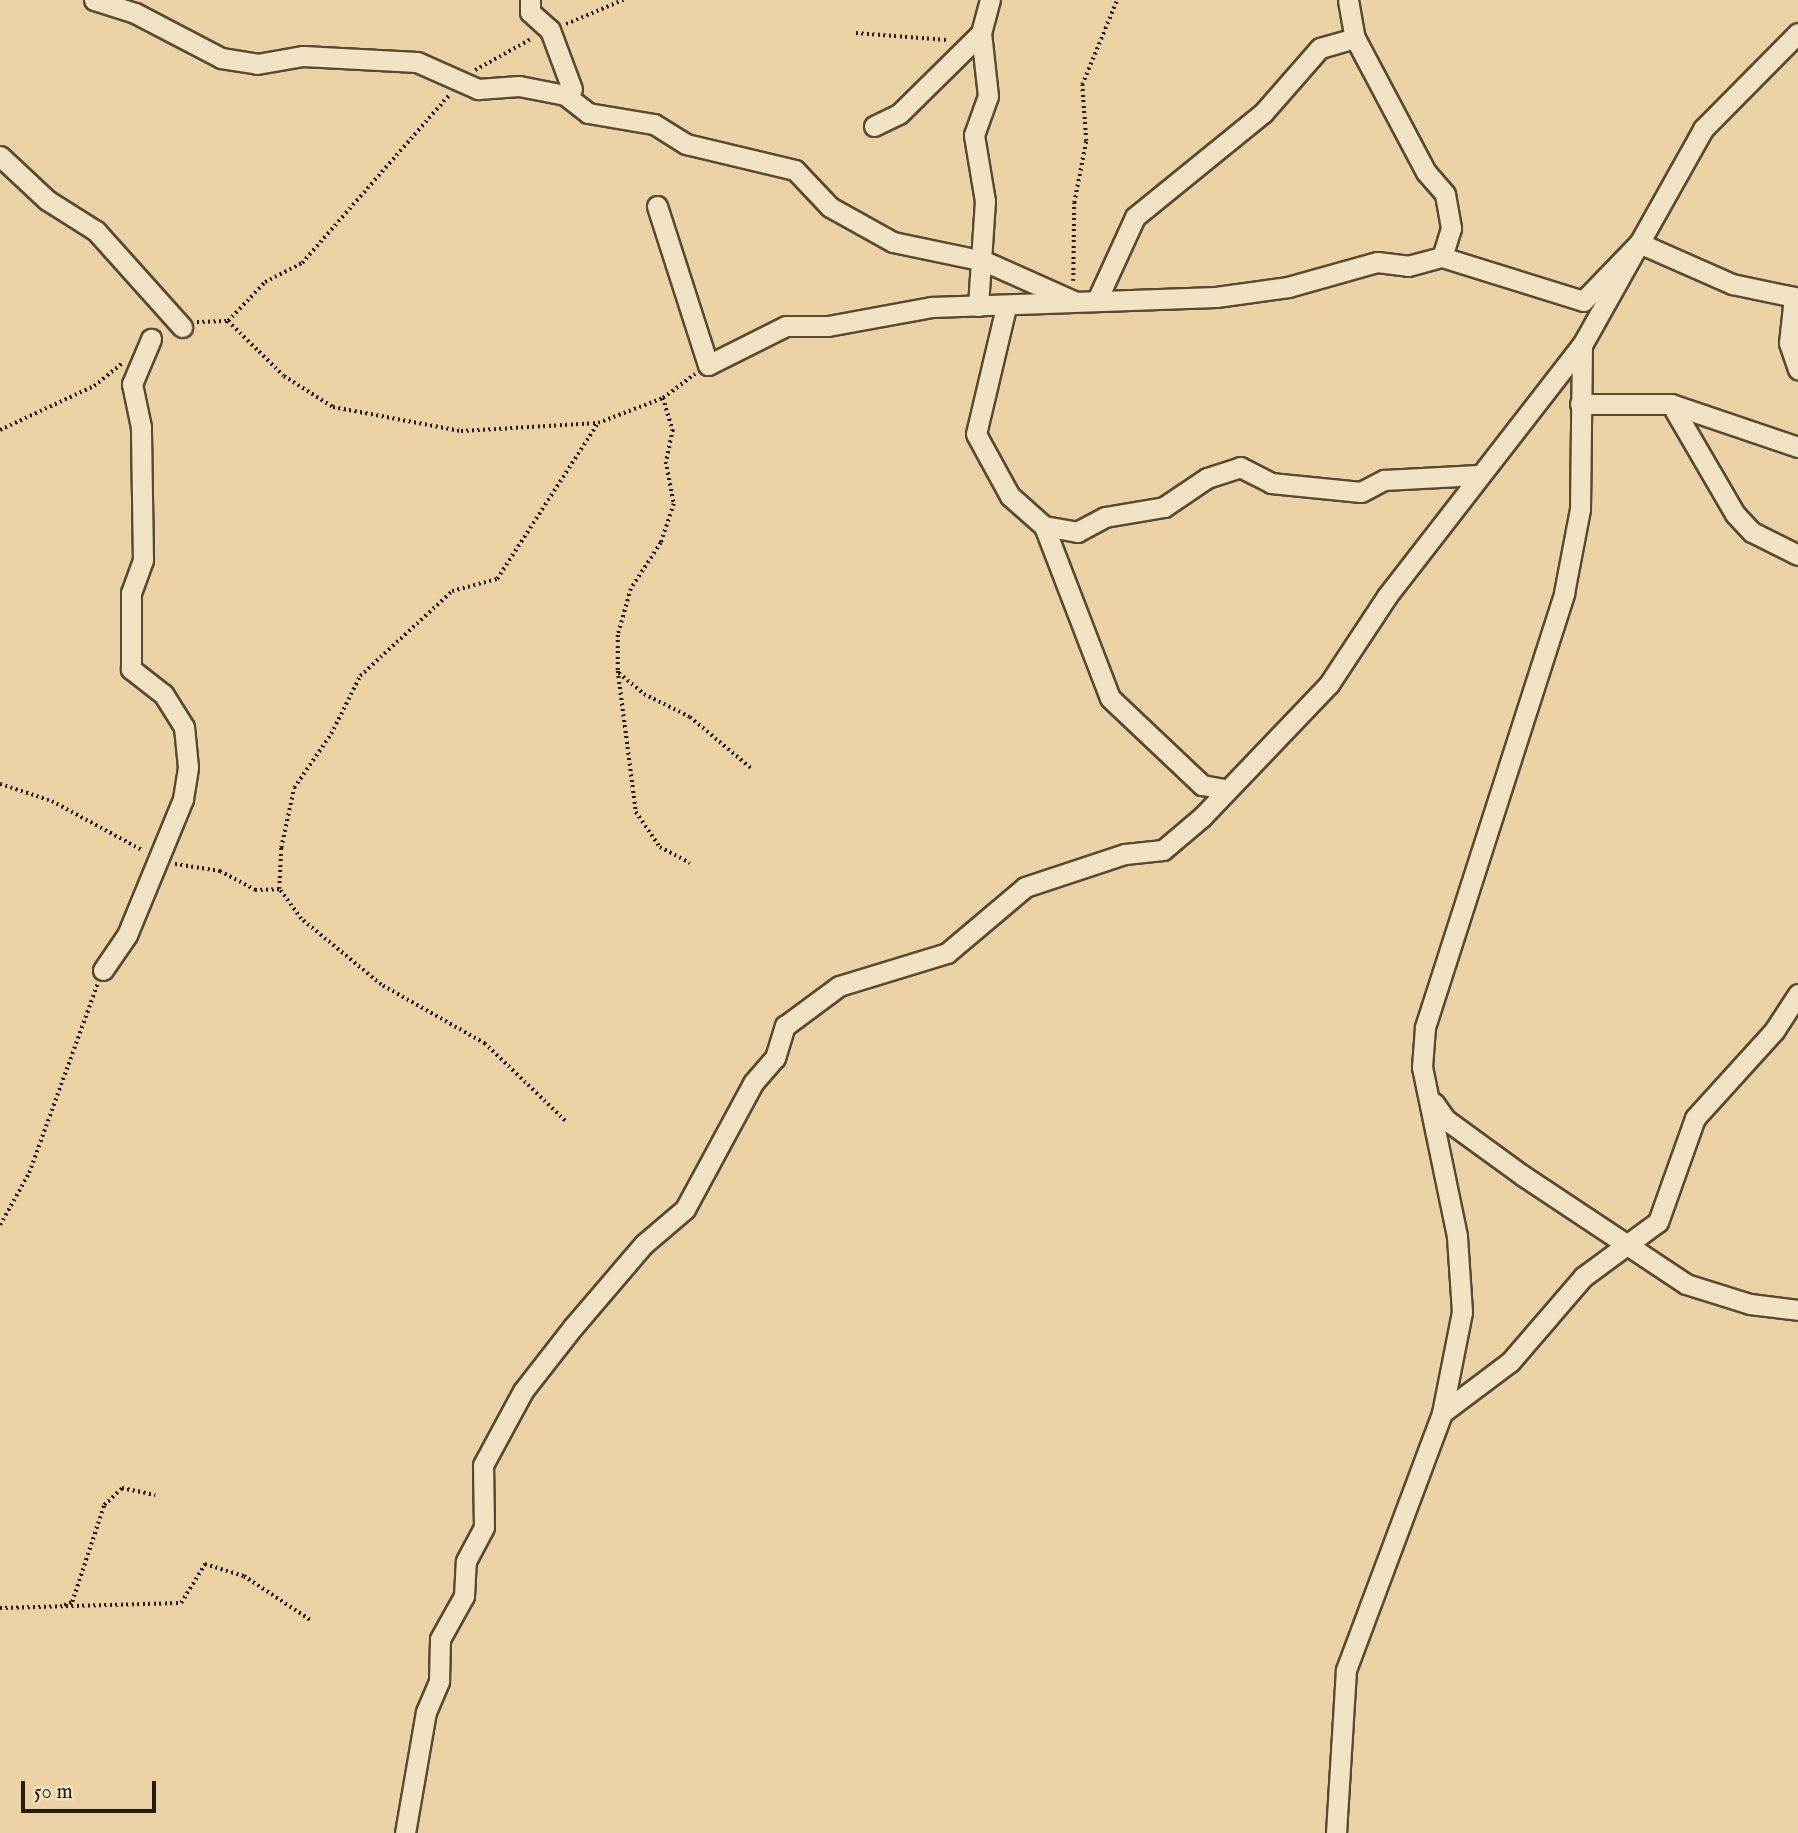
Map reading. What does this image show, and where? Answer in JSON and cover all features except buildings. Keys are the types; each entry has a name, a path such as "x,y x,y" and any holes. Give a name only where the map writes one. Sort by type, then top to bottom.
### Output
{"street":[{"path":"94,0 135,13 221,58 257,64 359,56 436,65 463,78 478,89 519,86 565,95 588,113 654,124 686,144 795,170 830,207 892,242 984,261 1074,301"},
{"path":"530,0 530,12 550,30 572,89"},
{"path":"874,127 899,114 977,36 990,0"},
{"path":"1348,0 1355,38 1426,172 1445,194 1451,228 1442,257"},
{"path":"405,1833 426,1712 439,1681 440,1639 464,1596 466,1561 484,1527 483,1465 523,1391 573,1327 644,1244 685,1209 754,1083 775,1058 785,1026 839,986 947,953 1025,887 1125,854 1163,850 1329,684 1478,475 1582,345 1703,129 1798,33"},
{"path":"977,36 988,96 974,135 983,174 978,230 984,261 978,306"},
{"path":"1097,300 1135,216 1194,173 1238,127 1263,113 1320,48 1355,38"},
{"path":"0,156 47,200 96,231 182,327"},
{"path":"657,206 708,365 786,326 978,306 1216,298 1288,287 1377,262 1408,265 1442,257 1499,270 1583,301 1639,243"},
{"path":"1639,243 1732,284 1796,296 1789,343 1798,369"},
{"path":"1006,307 976,434 1010,496 1044,526 1110,698 1202,785 1225,789"},
{"path":"103,970 127,935 156,858 183,799 188,767 184,727 163,694 131,668 131,593 143,560 141,427 132,384 152,339"},
{"path":"1336,1833 1346,1670 1442,1413 1462,1312 1457,1236 1422,1067 1429,1013 1564,593 1580,509 1582,345"},
{"path":"1580,404 1671,404 1798,447"},
{"path":"1671,404 1734,514 1752,532 1798,555"},
{"path":"1044,526 1077,532 1105,517 1164,508 1207,478 1240,467 1271,483 1361,492 1384,480 1478,475"},
{"path":"1442,1413 1510,1362 1551,1309 1583,1277 1610,1262 1623,1242 1658,1222 1695,1118 1774,1031 1798,994"},
{"path":"1430,1096 1445,1119 1686,1284 1750,1304 1798,1310"}],"path":[{"path":"182,327 228,321 265,282 302,263 463,78 550,30 623,0"},
{"path":"1074,301 1074,203 1086,141 1082,85 1117,0"},
{"path":"856,33 977,36"},
{"path":"228,321 284,376 333,407 461,431 598,422 663,398 708,365"},
{"path":"0,430 94,386 152,339"},
{"path":"663,398 673,430 666,462 674,504 661,543 631,589 618,635 618,671 636,812 660,847 690,863"},
{"path":"565,1121 533,1096 485,1044 381,985 301,919 279,889 293,789 331,734 359,676 452,590 497,579 598,422"},
{"path":"618,671 644,694 691,717 751,768"},
{"path":"0,784 52,802 156,858 220,871 255,890 279,889"},
{"path":"0,1225 29,1173 103,970"},
{"path":"62,1606 72,1602 104,1504 122,1488 155,1495"},
{"path":"0,1608 181,1603 205,1564 244,1576 312,1621"}]}
